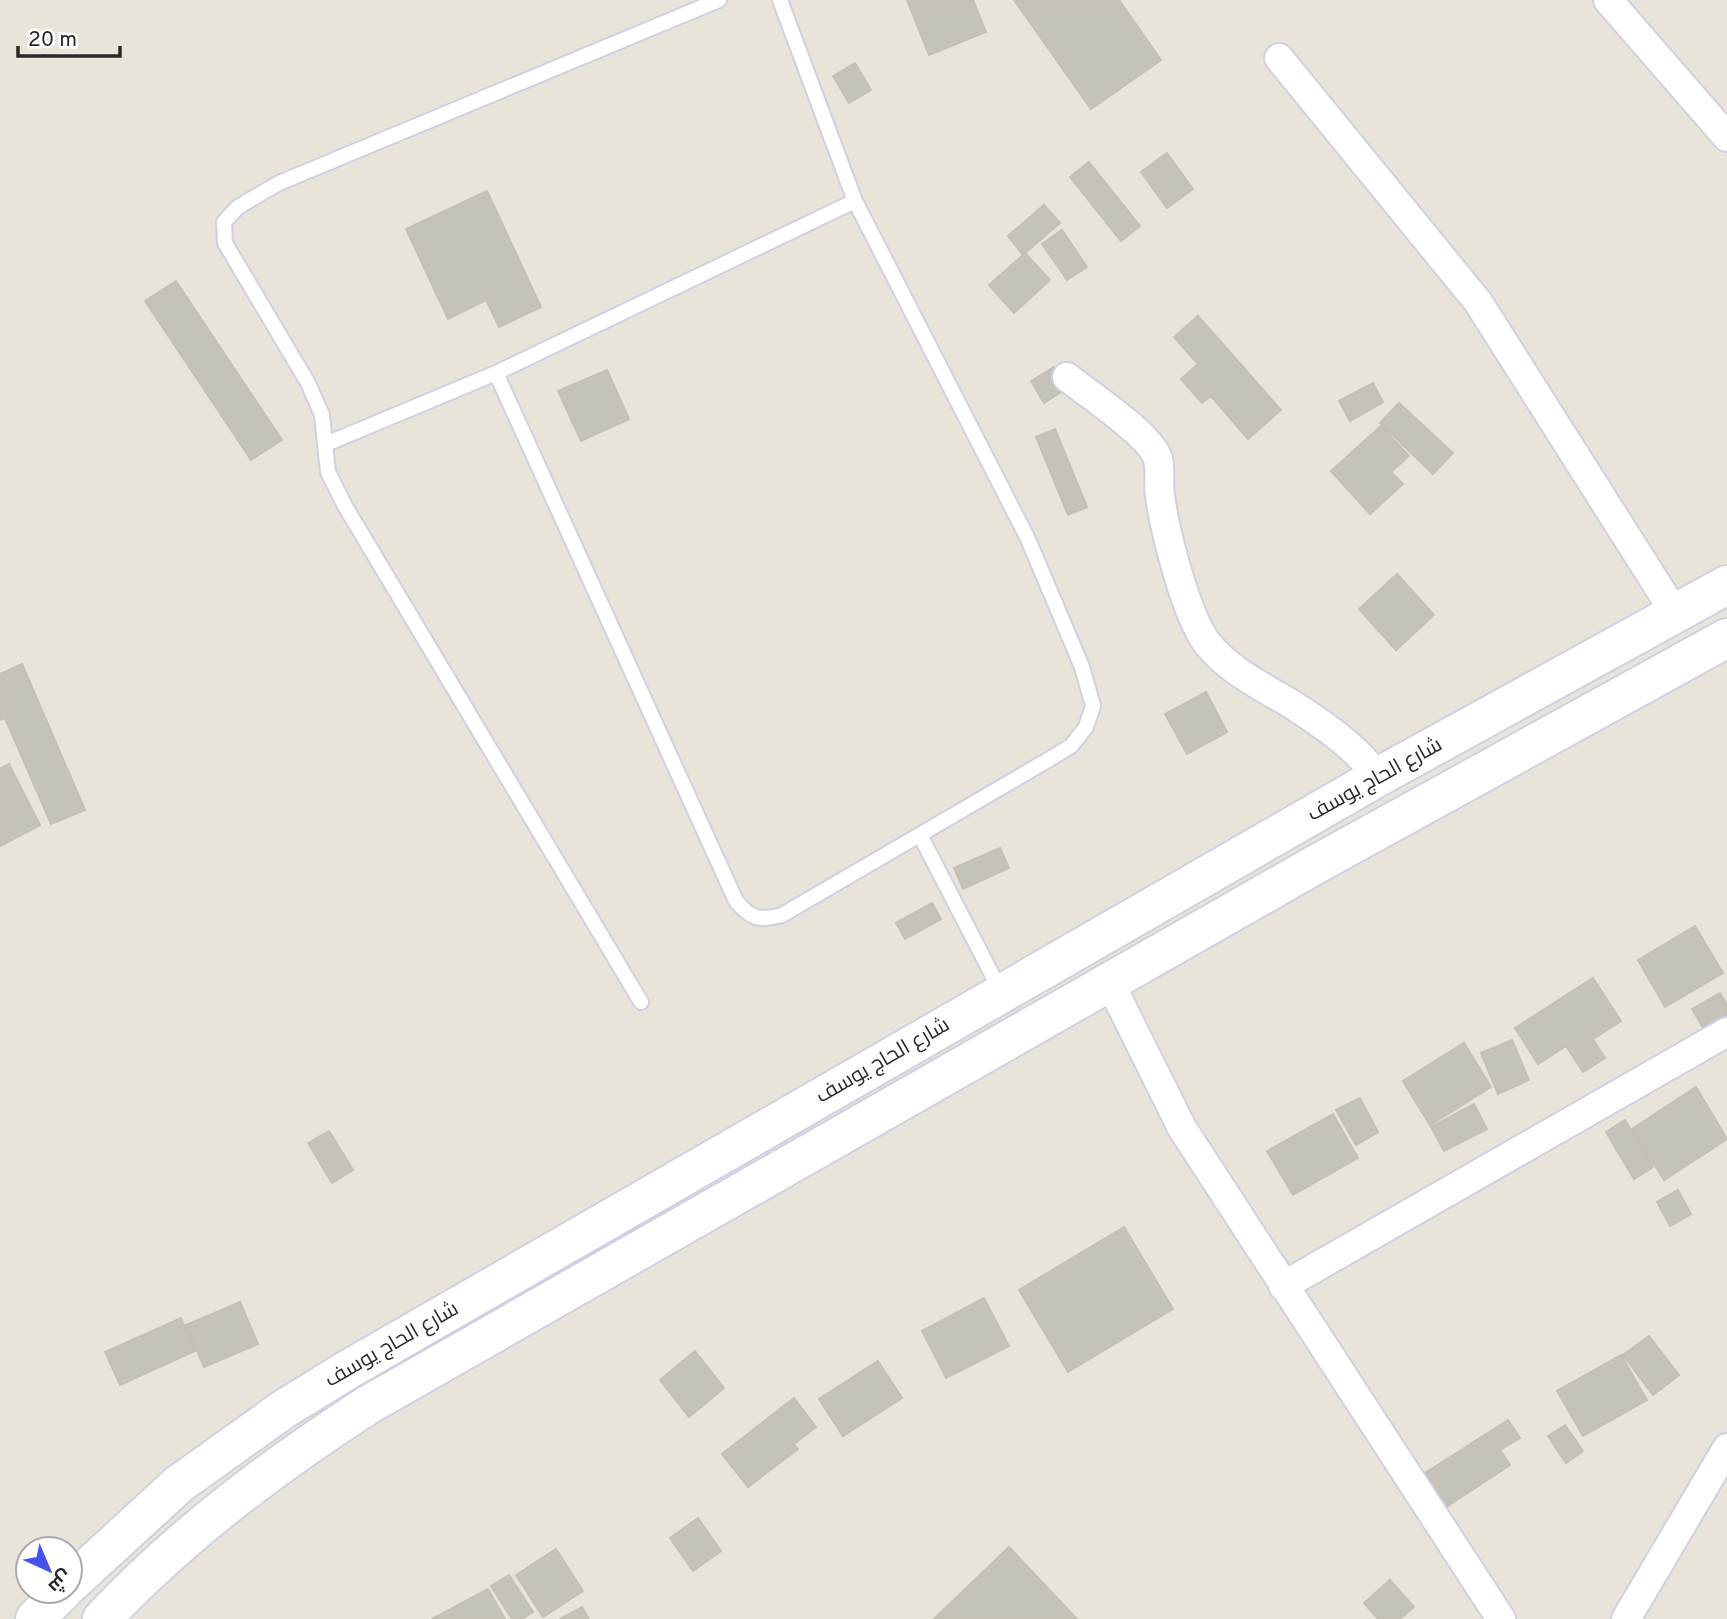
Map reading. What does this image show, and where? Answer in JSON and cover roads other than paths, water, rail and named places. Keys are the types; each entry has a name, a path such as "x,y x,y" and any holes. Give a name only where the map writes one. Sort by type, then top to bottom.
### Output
{"main road":[{"name":"شارع الحاج يوسف","path":"84,1571 179,1484 284,1409 1378,777 1727,585"},
{"name":"شارع الحاج يوسف","path":"102,1619 148,1570 228,1502 292,1454 368,1405 1109,981 1727,638"},
{"path":"35,1619 49,1605"}],"street":[{"path":"1608,0 1727,137"},
{"path":"1279,58 1478,302 1675,613"},
{"path":"1067,377 1138,431 1158,458 1160,496 1175,558 1189,608 1207,643 1244,677 1337,735 1361,755 1378,777"},
{"path":"1109,981 1182,1128 1502,1619"},
{"path":"1283,1286 1727,1032"},
{"path":"1626,1619 1727,1448"}],"lane":[{"path":"640,1002 345,506 328,472 322,415 308,383 225,243 224,222 237,206 279,183 719,0"},
{"path":"496,373 736,901 748,916 762,920 782,915 1071,746 1086,727 1093,706 1082,667 1028,539 855,201 780,0"},
{"path":"326,444 496,373 855,201"},
{"path":"920,835 1002,993"}]}
